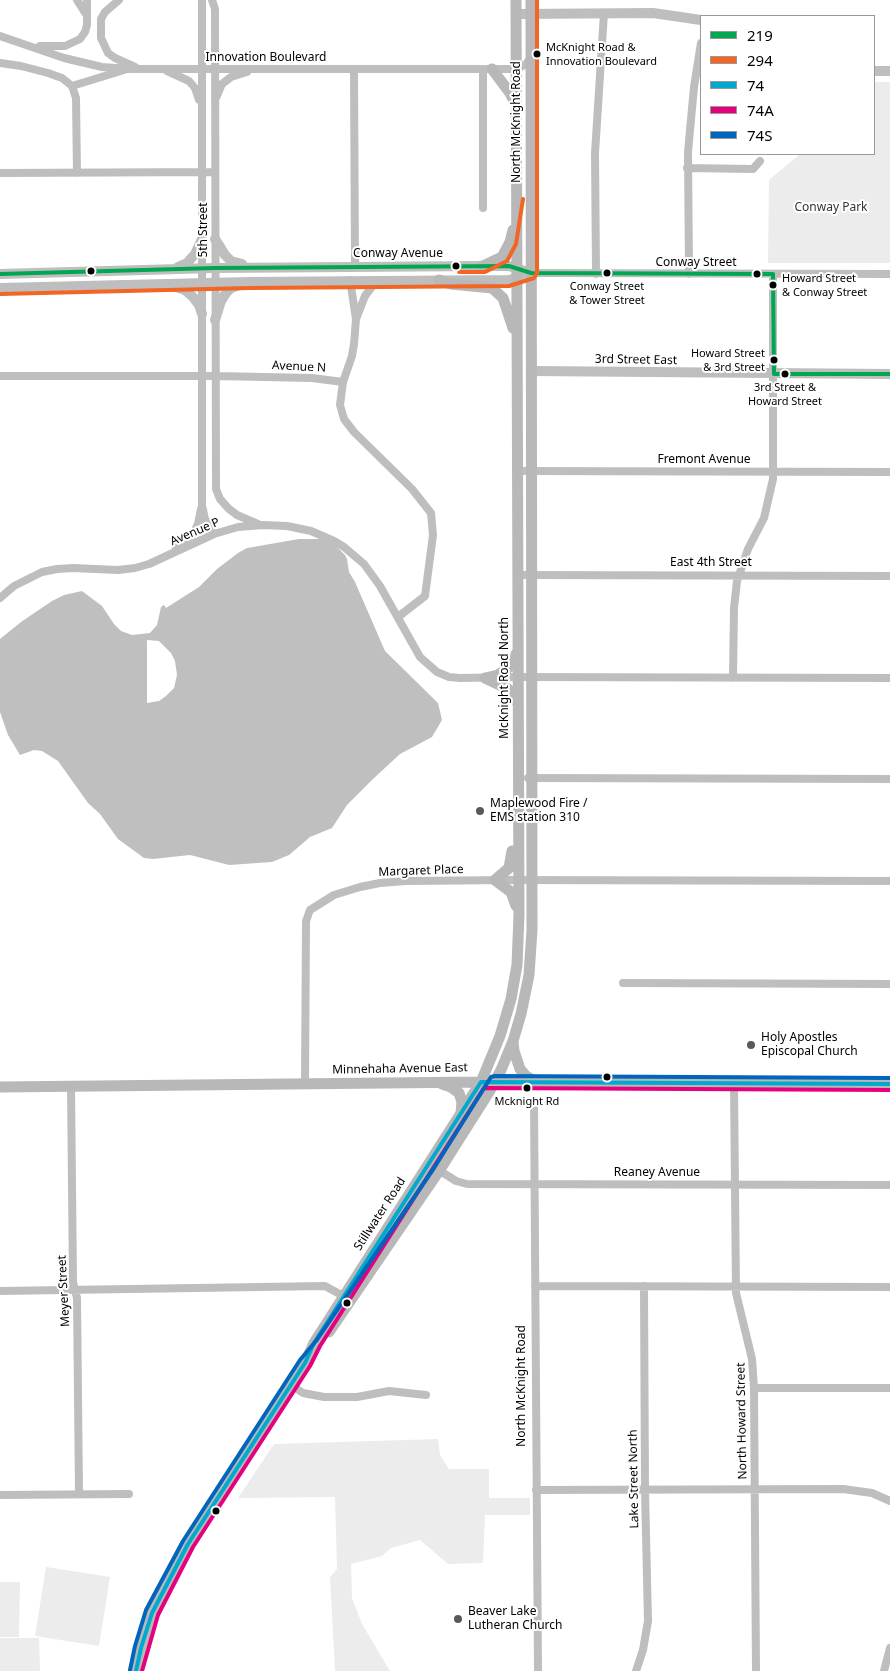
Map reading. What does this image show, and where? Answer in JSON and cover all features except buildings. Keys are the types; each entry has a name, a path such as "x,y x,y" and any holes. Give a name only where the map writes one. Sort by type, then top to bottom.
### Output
{"main road":[{"name":"North McKnight Road","path":"516,0 517,273"},
{"name":"North McKnight Road","path":"531,0 532,273"},
{"path":"488,68 510,93 517,107"},
{"path":"483,266 502,257 507,250 512,232 517,198"},
{"name":"McKnight Road North","path":"481,1082 500,1036 511,999 517,965 519,778 517,273"},
{"path":"495,1082 513,1041 524,1003 530,965 532,880 532,273"},
{"path":"439,280 451,284 487,287 499,293 506,306 517,346"},
{"path":"485,678 498,675 508,668 515,661 518,646"},
{"path":"485,678 508,689 518,705"},
{"path":"518,826 512,840 512,859 509,868 505,874 495,880 511,892 519,915"},
{"path":"513,1041 514,1051 520,1068 526,1076 537,1083"},
{"name":"Minnehaha Avenue East","path":"0,1087 481,1082 890,1084"},
{"name":"Stillwater Road","path":"136,1671 152,1613 188,1544 305,1363 320,1345 428,1164 481,1082"},
{"name":"Stillwater Road","path":"347,1298 439,1171 495,1082"},
{"path":"435,1083 451,1087 459,1093 462,1102 462,1113"}],"street":[{"path":"77,0 84,8 87,18"},
{"path":"30,46 56,47 72,44 80,39 85,32 87,0"},
{"path":"119,0 105,12 101,19 101,38 108,53 139,69"},
{"name":"5th Street","path":"202,0 202,505 205,519 214,534"},
{"name":"5th Street","path":"212,0 214,9 216,489 220,499 229,509 237,515 263,525"},
{"path":"596,274 595,153 604,13"},
{"path":"516,14 666,14 700,20"},
{"name":"Innovation Boulevard","path":"0,36 64,58 102,67 128,69 517,69"},
{"path":"689,274 688,168 692,105 700,50"},
{"path":"517,69 526,64 531,56"},
{"path":"0,63 48,73 62,78 72,86 76,98 77,173"},
{"path":"483,208 488,68"},
{"path":"72,86 128,69"},
{"path":"160,69 189,82 195,88 202,106"},
{"path":"214,102 222,84 231,77 258,69"},
{"path":"354,69 355,266"},
{"path":"875,71 890,71"},
{"path":"688,168 753,169 760,161"},
{"path":"0,173 215,172"},
{"path":"173,269 190,260 202,239"},
{"path":"215,239 224,256 255,267"},
{"name":"Conway Avenue","path":"0,274 355,266 509,266 517,273 532,273"},
{"path":"361,280 363,272 434,272 440,270 441,266"},
{"name":"Conway Avenue","path":"0,288 215,282 509,280 517,273"},
{"name":"Conway Street","path":"532,273 890,274"},
{"path":"734,678 734,608 739,574 748,549 764,518 772,489 773,274"},
{"path":"343,382 352,356 356,319 350,280"},
{"path":"356,319 365,296 377,280"},
{"path":"215,320 221,301 226,293 231,288 250,282"},
{"path":"164,284 185,290 199,305 202,314"},
{"name":"3rd Street East","path":"531,371 890,374"},
{"name":"Avenue N","path":"0,376 215,376 312,378 343,382 340,405 344,419 354,432 412,489 432,513 433,535 425,596 398,616"},
{"name":"Fremont Avenue","path":"518,471 890,472"},
{"path":"163,558 188,540 193,534 198,524 202,505"},
{"name":"Avenue P","path":"0,598 14,586 42,572 72,568 126,569 149,564 214,534 238,527 287,526 311,531 334,540 364,564 398,616 420,657 437,672 449,677 890,678"},
{"name":"East 4th Street","path":"518,575 739,574 890,576"},
{"path":"519,778 890,779"},
{"name":"Margaret Place","path":"305,1084 306,921 310,910 334,895 380,883 495,880 890,881"},
{"path":"623,983 890,984"},
{"path":"292,1084 305,1068"},
{"name":"North Howard Street","path":"734,1083 736,1295 752,1358 754,1388 756,1671"},
{"name":"Meyer Street","path":"71,1086 73,1282 77,1298 79,1494"},
{"name":"North McKnight Road","path":"534,1101 538,1671"},
{"name":"Reaney Avenue","path":"428,1164 461,1183 890,1185"},
{"path":"0,1291 325,1286 347,1298"},
{"path":"535,1286 890,1287"},
{"name":"Lake Street North","path":"636,1671 643,1650 648,1621 644,1286"},
{"path":"291,1385 303,1393 324,1397 357,1397 389,1391 426,1395"},
{"path":"754,1388 890,1388"},
{"path":"536,1490 858,1490 872,1493 890,1501"},
{"path":"0,1495 130,1494"},
{"path":"884,1671 890,1648"}],"green space":[{"name":"Conway Park","path":"875,82 890,82 890,263 768,263 769,180 799,155 875,155"},
{"path":"438,1439 440,1455 449,1469 489,1469 489,1498 530,1498 530,1515 485,1515 483,1563 448,1564 420,1540 391,1548 382,1556 351,1564 352,1598 362,1624 390,1671 335,1671 330,1577 337,1569 335,1497 238,1498 274,1444"},
{"path":"46,1567 110,1577 99,1646 35,1636"},
{"path":"0,1582 20,1582 19,1637 0,1637"},
{"path":"0,1638 39,1638 40,1671 0,1671"}],"shaded area":[{"path":"299,539 325,539 332,542 347,559 349,572 385,651 438,703 442,720 432,737 400,754 373,779 347,805 332,828 310,837 289,855 272,862 229,865 190,855 153,859 144,858 118,839 100,814 88,803 58,761 42,751 34,750 20,755 8,735 0,712 0,639 52,601 64,595 82,591 102,606 121,631 132,635 150,633 157,625 161,607 164,605 166,608 199,587 217,569 247,548","holes":["147,640 159,641 171,653 175,661 177,675 174,688 166,696 159,701 147,703"]}],"transit line":[{"name":"294","path":"0,294 250,288 509,286 534,278 537,273 537,0"},
{"name":"294","path":"459,272 485,272 507,261 516,244 523,199"},
{"name":"219","path":"0,274 215,268 509,266 531,273 773,274"},
{"name":"219","path":"773,274 774,374"},
{"name":"219","path":"774,374 890,374"},
{"name":"74S","path":"130,1670 146,1610 183,1541 300,1360 316,1341 434,1168 491,1077 890,1078"},
{"name":"74","path":"136,1671 152,1613 188,1544 305,1363 314,1343 481,1082 890,1084"},
{"name":"74A","path":"142,1671 158,1615 193,1547 310,1366 320,1346 484,1088 890,1090"}],"place":[{"name":"McKnight Road & Innovation Boulevard","path":"537,54"},
{"name":"Conway Street & Tower Street","path":"607,273"},
{"name":"Howard Street & Conway Street","path":"773,285"},
{"name":"Howard Street & 3rd Street","path":"774,360"},
{"name":"3rd Street & Howard Street","path":"785,374"},
{"name":"Maplewood Fire / EMS station 310","path":"480,811"},
{"name":"Holy Apostles Episcopal Church","path":"751,1045"},
{"name":"Mcknight Rd","path":"527,1088"},
{"name":"Beaver Lake Lutheran Church","path":"458,1619"}]}
